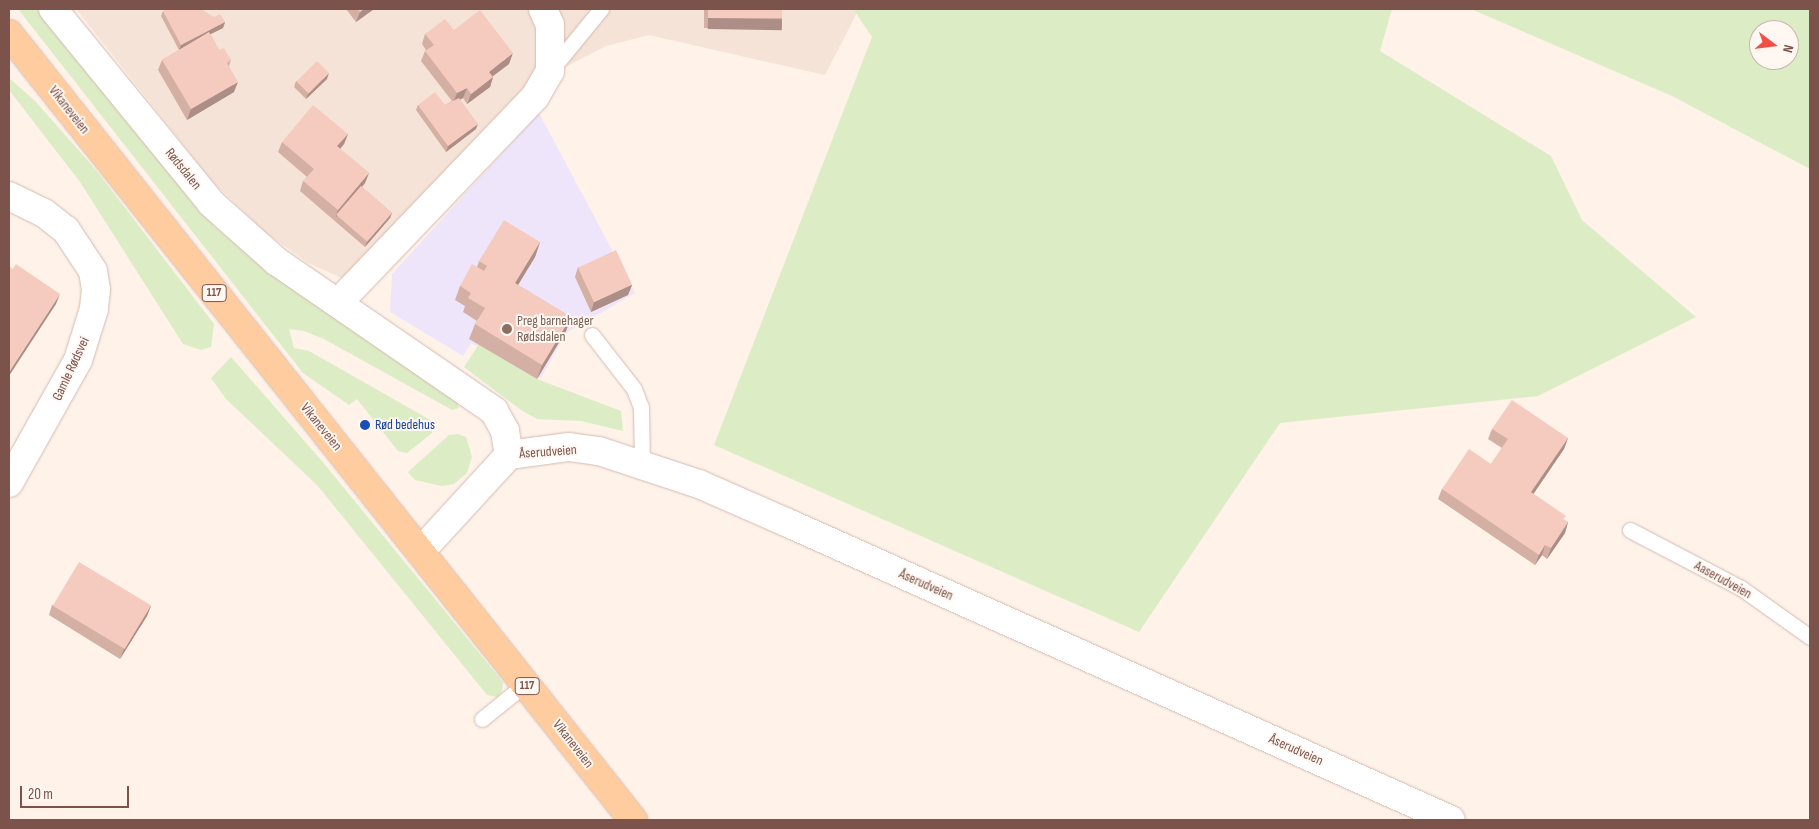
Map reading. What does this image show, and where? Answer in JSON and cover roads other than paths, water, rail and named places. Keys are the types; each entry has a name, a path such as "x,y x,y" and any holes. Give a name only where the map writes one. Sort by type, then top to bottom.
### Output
{"main road":[{"name":"Vikaneveien","path":"9,34 633,820"}],"street":[{"name":"Rødsdalen","path":"53,9 211,203 247,238 338,304 494,411 505,431 509,455"},
{"path":"338,304 497,140 535,97 550,71 550,26 544,9"},
{"name":"Gamle Rødsvei","path":"9,196 44,213 66,230 93,271 96,289 92,318 78,360 9,483"},
{"name":"Åserudveien","path":"420,552 509,455 569,448 599,451 699,484 1451,820"}],"lane":[{"path":"550,71 601,9"},
{"path":"592,335 637,398 643,432 642,464"},
{"name":"Aaserudveien","path":"1630,530 1741,588 1810,637"},
{"path":"482,719 525,684"}],"place":[{"name":"Preg barnehager Rødsdalen","path":"507,329"},
{"name":"Rød bedehus","path":"365,425"}]}
